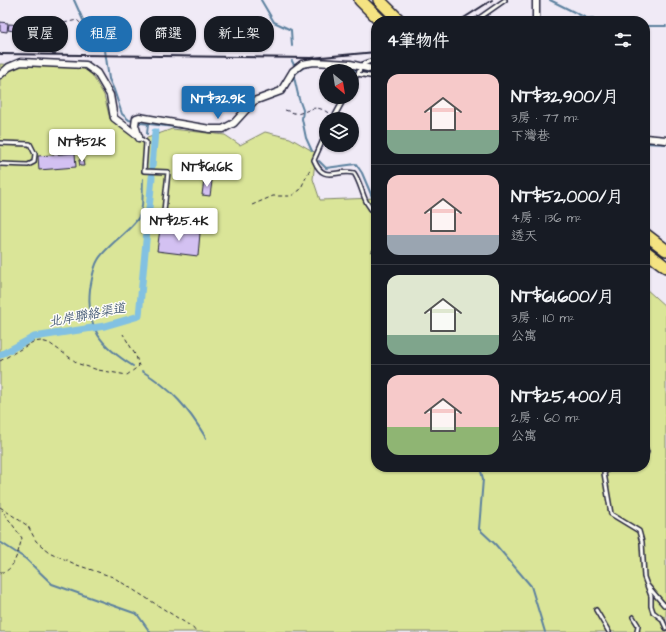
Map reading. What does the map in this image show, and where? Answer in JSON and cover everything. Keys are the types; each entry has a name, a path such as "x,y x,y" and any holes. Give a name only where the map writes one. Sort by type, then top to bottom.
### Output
{"highway":[{"path":"360,0 376,16"},
{"path":"379,0 395,16"},
{"path":"650,238 666,250"},
{"path":"650,255 666,267"}],"street":[{"path":"536,2 536,16"},
{"path":"0,75 9,67 21,62 86,64 97,73 110,95 114,118 140,138"},
{"path":"140,138 134,125 136,118 138,117 210,129 223,129 234,123 254,101 281,91 296,69 314,62 350,64 371,69"},
{"path":"650,138 666,140"}],"lane":[{"path":"482,16 505,0"},
{"path":"359,71 366,62 371,60"},
{"path":"359,74 371,76"},
{"path":"140,138 146,142 144,171 168,172 163,220 201,223"},
{"path":"0,143 30,144 35,154 34,162 28,165 0,164"},
{"path":"319,149 314,160 317,168 322,173 329,175 338,172 354,173 358,178 360,191 371,207"},
{"path":"605,472 611,514 639,531 642,542 644,577 651,596 653,612 662,619 666,628"},
{"path":"647,584 664,605 666,605"},
{"path":"596,610 609,632"},
{"path":"633,616 638,625 637,632"}],"path":[{"path":"285,110 294,114 302,113 314,107 321,108 326,112"},
{"path":"252,205 265,198 273,196 291,196 300,190 314,160"},
{"path":"0,361 33,342 41,341 49,343 79,364 120,375 127,375 139,366 136,356 123,334"},
{"path":"0,572 10,569 16,557 22,538 1,508"},
{"path":"1,508 14,515 28,526 36,541 49,552 77,565 112,577 196,632"}],"green space":[{"path":"0,64 83,68 92,75 104,95 110,119 139,141 172,129 225,135 240,145 265,132 290,138 316,153 313,179 320,200 371,198 371,472 650,472 650,293 666,307 666,632 0,632"}],"building":[{"path":"0,22 8,23 7,32 0,31"},
{"path":"9,24 12,24 12,31 8,30"},
{"path":"53,142 59,142 60,151 54,152"},
{"path":"75,153 76,167 39,170 38,156"},
{"path":"79,160 83,160 84,166 80,166"},
{"path":"204,180 212,181 210,196 202,195"},
{"path":"160,229 200,233 198,256 157,251"}],"waterway":[{"path":"74,0 83,20 104,43 109,79 122,114 129,120 141,123 200,130"},
{"path":"261,0 274,22 291,30 292,46"},
{"path":"550,0 582,16"},
{"path":"650,26 666,26"},
{"path":"292,61 295,67"},
{"path":"283,93 297,72 306,66"},
{"path":"359,71 371,73"},
{"path":"294,77 303,110 302,119 306,138 312,151"},
{"path":"147,134 148,124"},
{"name":"北岸聯絡渠道","path":"152,166 155,132"},
{"path":"650,143 666,144"},
{"path":"319,161 326,168 356,164 362,173 371,194"},
{"name":"北岸聯絡渠道","path":"0,355 34,337 105,326 139,316 152,177"},
{"path":"133,366 112,351 98,335 93,326 89,303 90,289 96,263 102,254 132,226 140,215 143,179"},
{"path":"142,371 171,392 193,417 206,438"},
{"path":"481,472 483,479 479,529 495,544 531,586 545,632"},
{"path":"0,542 26,559 52,584 137,614 150,632"}],"railway":[{"path":"467,16 492,0"},
{"path":"0,54 311,58 371,52"}]}
